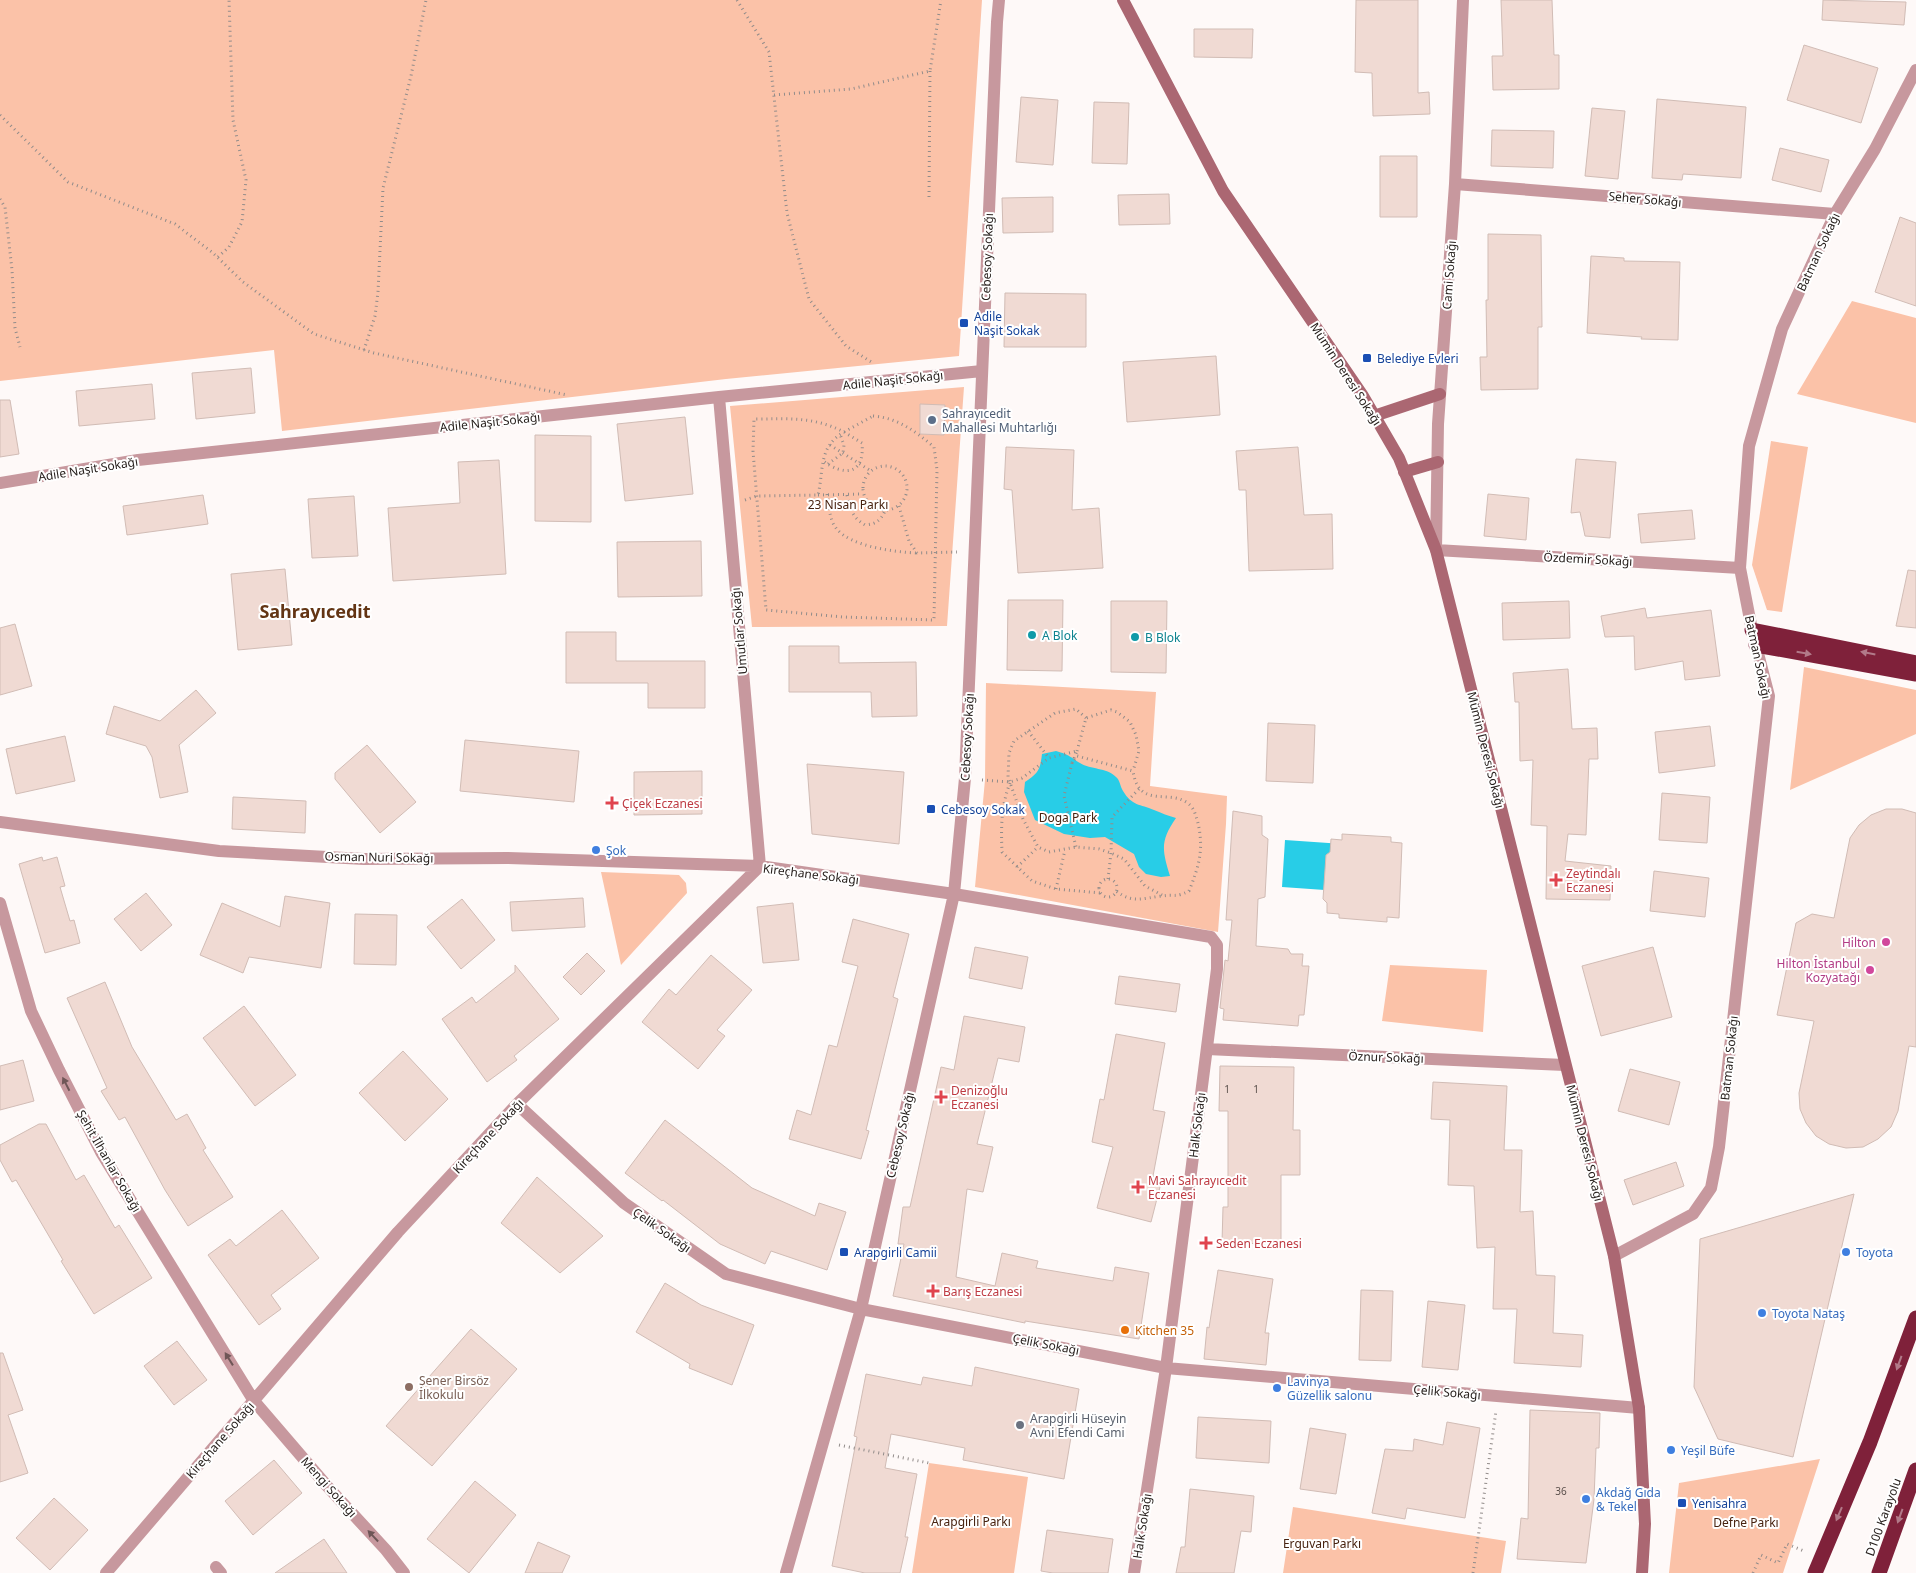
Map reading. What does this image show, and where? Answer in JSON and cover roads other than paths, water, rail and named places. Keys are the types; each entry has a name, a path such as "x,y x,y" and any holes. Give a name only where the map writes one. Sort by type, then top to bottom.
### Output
{"highway":[{"path":"1754,637 1916,663"},
{"path":"1754,637 1916,674"},
{"path":"1818,1566 1870,1442 1916,1318"},
{"name":"D100 Karayolu","path":"1879,1573 1916,1470"}],"street":[{"name":"Cebesoy Sokağı","path":"786,1573 861,1309 954,894 965,778 999,0"},
{"name":"Mümin Deresi Sokağı","path":"1123,0 1223,191 1363,396 1398,458 1436,550 1614,1256 1639,1408 1645,1524 1642,1573"},
{"name":"Cami Sokağı","path":"1436,550 1440,394 1455,184 1463,0"},
{"name":"Batman Sokağı","path":"1614,1256 1693,1214 1711,1188 1719,1147 1769,696 1754,637 1740,568 1749,446 1782,329 1835,214 1875,149 1916,70"},
{"name":"Seher Sokağı","path":"1455,184 1835,214"},
{"name":"Adile Naşit Sokağı","path":"0,483 138,460 719,397 982,371"},
{"path":"1374,416 1440,394"},
{"name":"Umutlar Sokağı","path":"719,397 760,866"},
{"path":"1404,472 1438,462"},
{"name":"Özdemir Sokağı","path":"1436,550 1740,568"},
{"name":"Osman Nuri Sokağı","path":"0,822 229,852 364,859 508,858 760,866"},
{"name":"Kireçhane Sokağı","path":"106,1573 398,1232 517,1104 760,866 954,894"},
{"name":"Halk Sokağı","path":"954,894 1211,937 1217,945 1218,952 1207,1049 1166,1368 1134,1573"},
{"name":"Şehit İlhanlar Sokağı","path":"0,903 27,1000 58,1070 101,1152 254,1401"},
{"name":"Öznur Sokağı","path":"1207,1049 1566,1065"},
{"name":"Çelik Sokağı","path":"517,1104 624,1204 726,1274 861,1309 1166,1368 1639,1408"},
{"name":"Mengi Sokağı","path":"254,1401 327,1486 386,1550 404,1573"}],"water":[{"path":"1056,751 1084,765 1112,774 1118,780 1126,796 1133,802 1176,818 1167,833 1164,846 1165,859 1170,876 1161,877 1146,874 1139,867 1134,854 1105,837 1090,838 1064,834 1035,820 1024,792 1025,782 1038,771 1042,754"},
{"path":"1285,840 1343,844 1339,891 1282,887"}],"place":[{"name":"Adile Naşit Sokak","path":"964,323"},
{"name":"Belediye Evleri","path":"1367,358"},
{"name":"Sahrayıcedit Mahallesi Muhtarlığı","path":"932,420"},
{"name":"A Blok","path":"1032,635"},
{"name":"B Blok","path":"1135,637"},
{"name":"Çiçek Eczanesi","path":"612,803"},
{"name":"Cebesoy Sokak","path":"931,809"},
{"name":"Şok","path":"596,850"},
{"name":"Zeytindalı Eczanesi","path":"1556,880"},
{"name":"Hilton","path":"1886,942"},
{"name":"Hilton İstanbul Kozyatağı","path":"1870,970"},
{"name":"Denizoğlu Eczanesi","path":"941,1097"},
{"name":"Mavi Sahrayıcedit Eczanesi","path":"1138,1187"},
{"name":"Seden Eczanesi","path":"1206,1243"},
{"name":"Arapgirli Camii","path":"844,1252"},
{"name":"Toyota","path":"1846,1252"},
{"name":"Barış Eczanesi","path":"933,1291"},
{"name":"Toyota Nataş","path":"1762,1313"},
{"name":"Kitchen 35","path":"1125,1330"},
{"name":"Şener Birsöz İlkokulu","path":"409,1387"},
{"name":"Lavinya Güzellik salonu","path":"1277,1388"},
{"name":"Arapgirli Hüseyin Avni Efendi Cami","path":"1020,1425"},
{"name":"Yeşil Büfe","path":"1671,1450"},
{"name":"Akdağ Gıda & Tekel","path":"1586,1499"},
{"name":"Yenisahra","path":"1682,1503"}],"district":[{"name":"Sahrayıcedit","path":"315,611"}],"park label":[{"name":"23 Nisan Parkı","path":"848,504"},
{"name":"Doga Park","path":"1068,817"},
{"name":"Arapgirli Parkı","path":"971,1521"},
{"name":"Defne Parkı","path":"1746,1522"},
{"name":"Erguvan Parkı","path":"1322,1543"}]}
